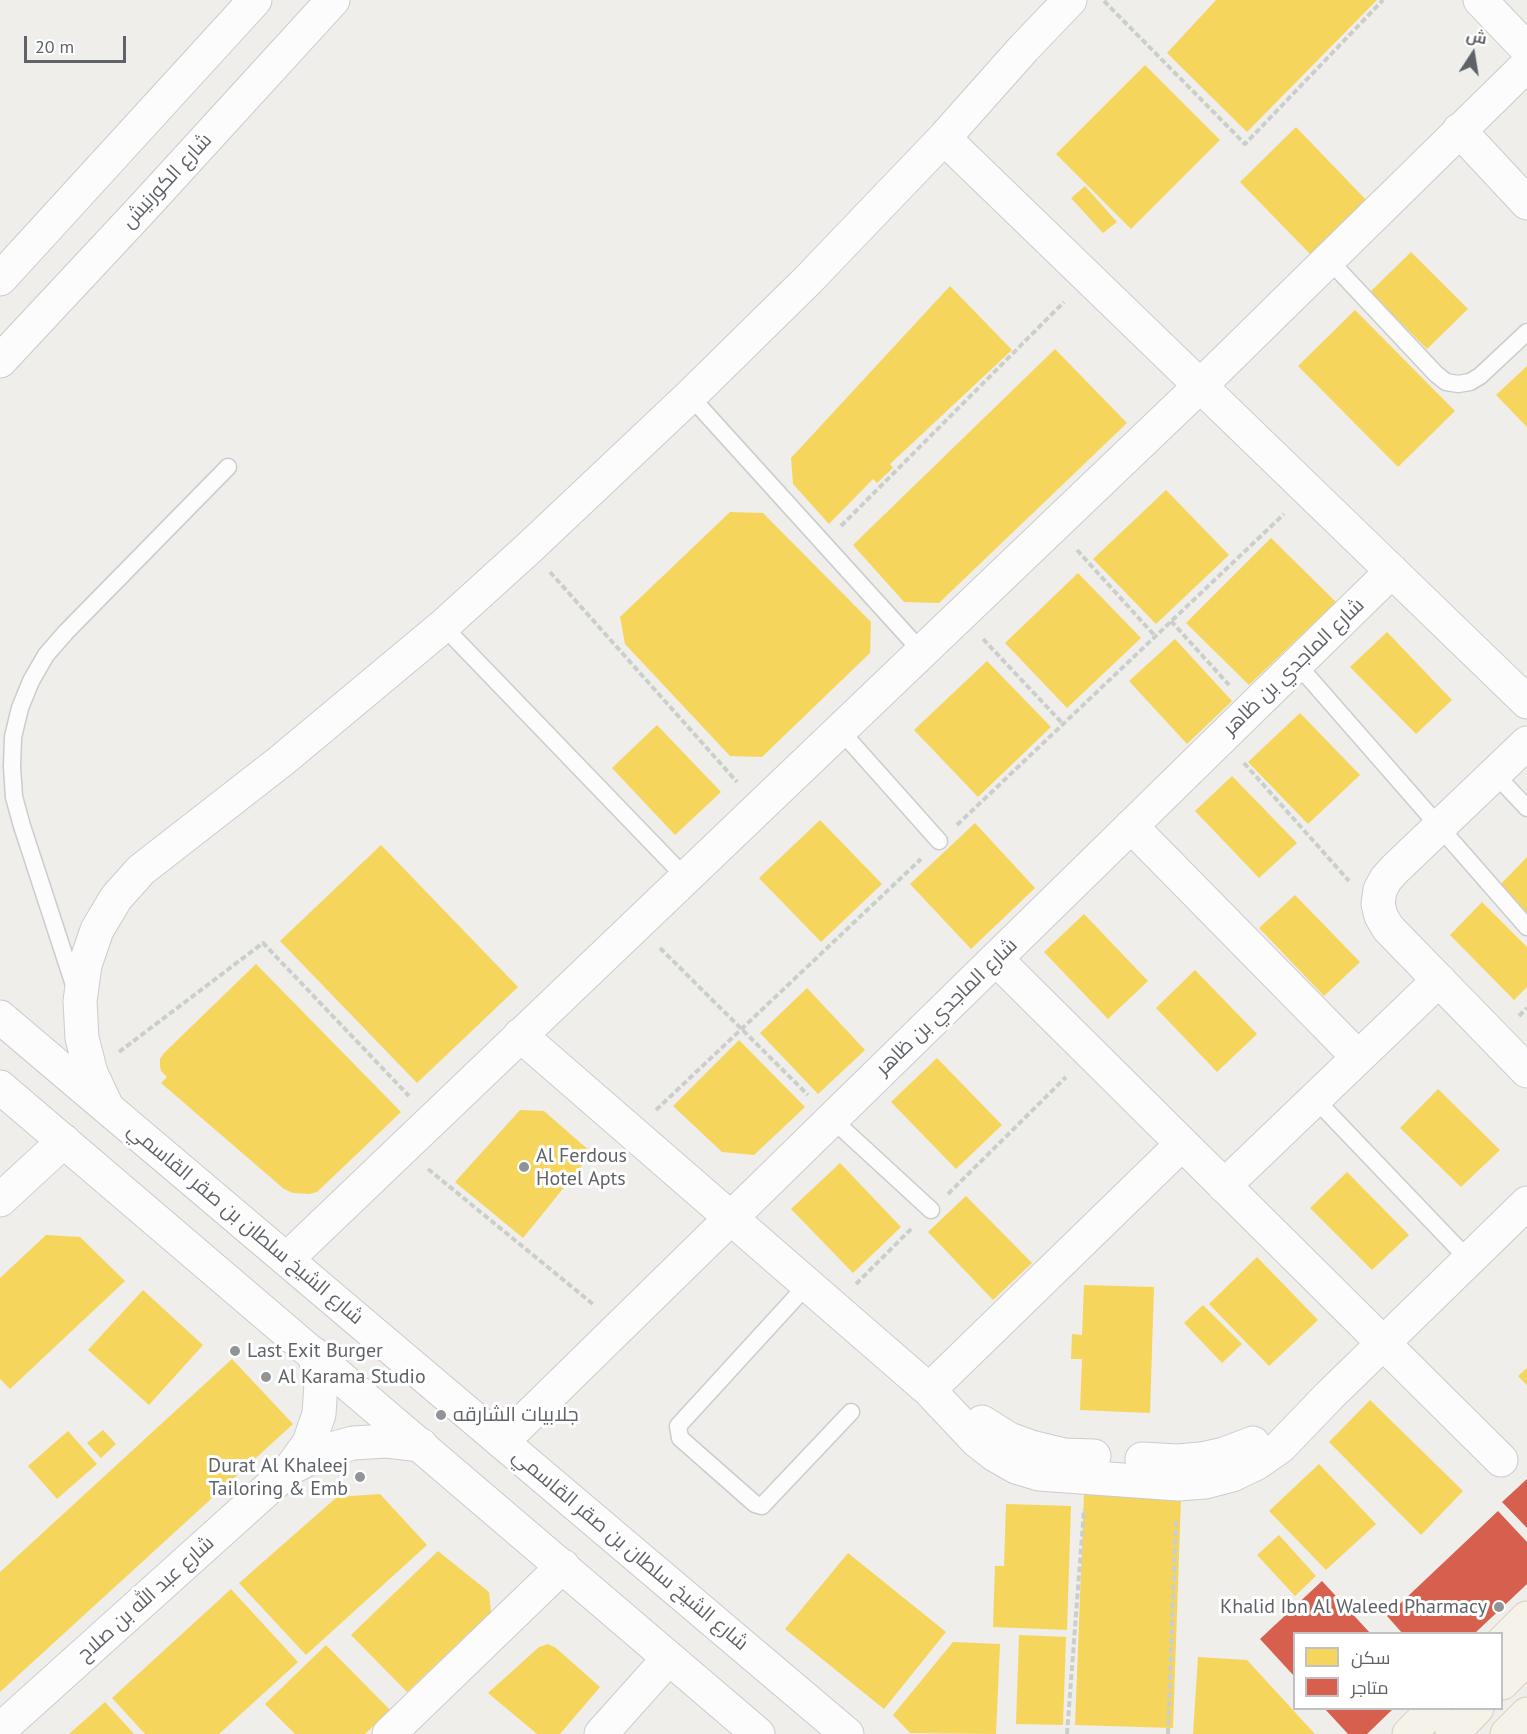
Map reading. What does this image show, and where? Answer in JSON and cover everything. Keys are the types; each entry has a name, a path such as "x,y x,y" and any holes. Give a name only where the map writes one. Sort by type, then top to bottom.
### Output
{"main road":[{"path":"1503,1642 1527,1618"},
{"path":"1503,1682 1527,1658"},
{"path":"1409,1734 1433,1710"},
{"path":"1452,1734 1475,1710"},
{"path":"1507,1734 1527,1714"}],"street":[{"path":"0,279 255,0"},
{"name":"شارع الكورنيش","path":"0,361 333,0"},
{"path":"107,1107 91,1073 82,1038 80,1001 85,964 97,930 116,898 141,870 281,761 443,626 529,548 690,396 808,280 944,138 1070,0"},
{"path":"1480,0 1527,49"},
{"path":"287,1259 1200,386 1527,65"},
{"path":"1459,130 1527,203"},
{"path":"944,138 1527,702"},
{"name":"شارع الماجدي بن ظاهر","path":"502,1442 1392,571"},
{"path":"1527,743 1386,879 1380,890 1378,904 1381,916 1388,928 1527,1071"},
{"path":"1131,826 1358,1058"},
{"path":"996,959 1500,1460"},
{"path":"1224,1186 1438,980"},
{"name":"شارع الشيخ سلطان بن صقر القاسمي","path":"0,1017 847,1734"},
{"path":"520,1035 929,1390 977,1441 1016,1467 1039,1474 1105,1472 1224,1454 1268,1436 1329,1396"},
{"path":"0,1087 758,1734"},
{"path":"0,1200 64,1141"},
{"path":"929,1390 1182,1144"},
{"path":"1105,1472 1178,1484 1214,1480 1232,1475 1257,1463 1280,1447 1329,1396 1527,1203"},
{"name":"شارع عبد الله بن صلاح","path":"0,1731 291,1468 309,1443 319,1414 321,1383 314,1354"},
{"name":"شارع عبد الله بن صلاح","path":"291,1468 321,1452 353,1443 387,1441 421,1445"},
{"path":"390,1734 563,1566"},
{"path":"601,1734 668,1659"}],"lane":[{"path":"1329,259 1446,382 1458,384 1470,382 1480,376 1527,333"},
{"path":"690,396 922,652"},
{"path":"80,1001 14,797 13,737 20,708 31,681 46,655 228,467"},
{"path":"443,626 685,877"},
{"path":"1297,664 1527,927"},
{"path":"840,729 939,842"},
{"path":"1495,774 1527,808"},
{"path":"1315,1099 1469,1260"},
{"path":"832,1119 931,1210"},
{"path":"807,1285 678,1426 680,1438 755,1504 762,1506 851,1412"}],"path":[{"path":"1104,0 1245,144 1383,0"},
{"path":"823,543 1088,278"},
{"path":"632,1133 1308,491"},
{"path":"1054,525 1155,636"},
{"path":"529,548 759,807"},
{"path":"960,615 1063,724"},
{"path":"1171,621 1250,710"},
{"path":"1221,738 1381,916"},
{"path":"636,924 832,1119"},
{"path":"91,1073 263,943 432,1120"},
{"path":"833,1306 1090,1053"},
{"path":"403,1148 620,1327"},
{"path":"1067,1734 1105,1472"},
{"path":"1168,1734 1178,1484"}],"building: سكن":[{"path":"1216,0 1377,0 1247,132 1167,53"},
{"path":"1145,65 1220,140 1131,229 1056,154"},
{"path":"1296,127 1367,201 1311,255 1240,182"},
{"path":"1085,186 1117,222 1103,233 1071,198"},
{"path":"1411,252 1468,309 1427,349 1370,292"},
{"path":"950,286 1012,350 890,464 893,468 877,483 873,479 829,524 793,484 791,458"},
{"path":"1355,310 1455,411 1398,467 1298,366"},
{"path":"1055,349 1127,423 939,603 904,602 853,545"},
{"path":"1527,366 1527,427 1496,395"},
{"path":"1166,490 1229,555 1156,624 1093,559"},
{"path":"730,512 763,513 871,622 870,653 762,757 730,756 625,644 620,617"},
{"path":"1271,538 1336,602 1249,685 1186,623"},
{"path":"1078,573 1141,638 1067,708 1005,643"},
{"path":"1387,632 1452,700 1416,734 1350,667"},
{"path":"1175,639 1232,701 1187,744 1129,681"},
{"path":"987,661 1051,727 978,797 914,730"},
{"path":"1300,713 1360,775 1308,824 1248,762"},
{"path":"657,725 721,792 675,835 612,768"},
{"path":"1232,776 1297,843 1259,878 1195,811"},
{"path":"820,820 882,884 821,942 759,878"},
{"path":"975,823 1035,888 971,949 910,884"},
{"path":"381,845 518,987 417,1083 280,941"},
{"path":"1527,857 1527,918 1497,888"},
{"path":"1295,895 1360,962 1324,996 1259,928"},
{"path":"1482,902 1527,947 1527,987 1514,1000 1450,935"},
{"path":"1084,914 1148,981 1108,1019 1044,952"},
{"path":"256,964 401,1112 317,1192 309,1194 293,1193 284,1189 161,1083 167,1077 161,1071 160,1066 160,1059 164,1053"},
{"path":"1195,970 1257,1034 1217,1072 1156,1008"},
{"path":"807,988 865,1050 818,1094 760,1033"},
{"path":"739,1040 805,1107 754,1155 722,1152 673,1106"},
{"path":"937,1058 1002,1125 956,1169 891,1102"},
{"path":"1438,1089 1500,1150 1461,1187 1400,1128"},
{"name":"Al Ferdous Hotel Apts","path":"520,1110 544,1111 592,1153 523,1238 455,1182"},
{"path":"840,1163 901,1227 853,1273 791,1209"},
{"path":"1347,1172 1409,1235 1372,1270 1310,1208"},
{"path":"966,1196 1032,1263 993,1300 928,1232"},
{"path":"46,1235 80,1237 125,1281 10,1389 0,1379 0,1278"},
{"path":"1257,1257 1318,1320 1269,1366 1209,1304"},
{"path":"1084,1285 1154,1287 1150,1413 1080,1410 1082,1359 1071,1359 1072,1334 1082,1335"},
{"path":"143,1290 203,1345 149,1405 88,1350"},
{"path":"1203,1305 1242,1344 1222,1363 1184,1323"},
{"path":"232,1359 293,1424 0,1692 0,1572"},
{"path":"1527,1368 1527,1385 1518,1376"},
{"path":"1370,1400 1463,1491 1421,1535 1329,1442"},
{"path":"103,1430 116,1444 101,1458 87,1443"},
{"path":"68,1431 97,1464 57,1499 28,1466"},
{"path":"1319,1464 1376,1524 1326,1570 1269,1511"},
{"path":"380,1494 427,1545 306,1655 239,1583 337,1497"},
{"path":"1084,1494 1181,1498 1173,1728 1075,1725"},
{"path":"1006,1504 1071,1506 1067,1630 993,1627 995,1566 1004,1566"},
{"path":"1279,1535 1316,1576 1295,1596 1257,1555"},
{"path":"438,1551 489,1592 491,1612 407,1692 351,1635"},
{"path":"848,1553 946,1632 884,1709 785,1629"},
{"path":"231,1589 298,1662 219,1734 145,1734 112,1698"},
{"path":"1019,1635 1066,1637 1063,1725 1016,1724"},
{"path":"953,1642 1000,1644 996,1734 910,1733 893,1715"},
{"path":"548,1644 556,1648 600,1687 560,1734 537,1734 488,1693 539,1647"},
{"path":"326,1645 390,1710 365,1734 295,1734 265,1704"},
{"path":"1198,1657 1247,1660 1315,1734 1193,1734"},
{"path":"105,1702 134,1734 69,1734"}],"building: متاجر":[{"path":"1527,1479 1527,1528 1502,1502"},
{"path":"1498,1511 1527,1542 1527,1584 1476,1632 1401,1632 1387,1616"},
{"path":"1322,1581 1369,1632 1293,1632 1293,1675 1260,1639"},
{"path":"1326,1710 1392,1710 1367,1734 1348,1734"}],"place":[{"name":"Al Ferdous Hotel Apts","path":"524,1167"},
{"name":"Last Exit Burger","path":"235,1351"},
{"name":"Al Karama Studio","path":"266,1377"},
{"name":"جلابيات الشارقه","path":"441,1415"},
{"name":"Durat Al Khaleej Tailoring & Emb","path":"360,1477"},
{"name":"Khalid Ibn Al Waleed Pharmacy","path":"1499,1607"}]}
